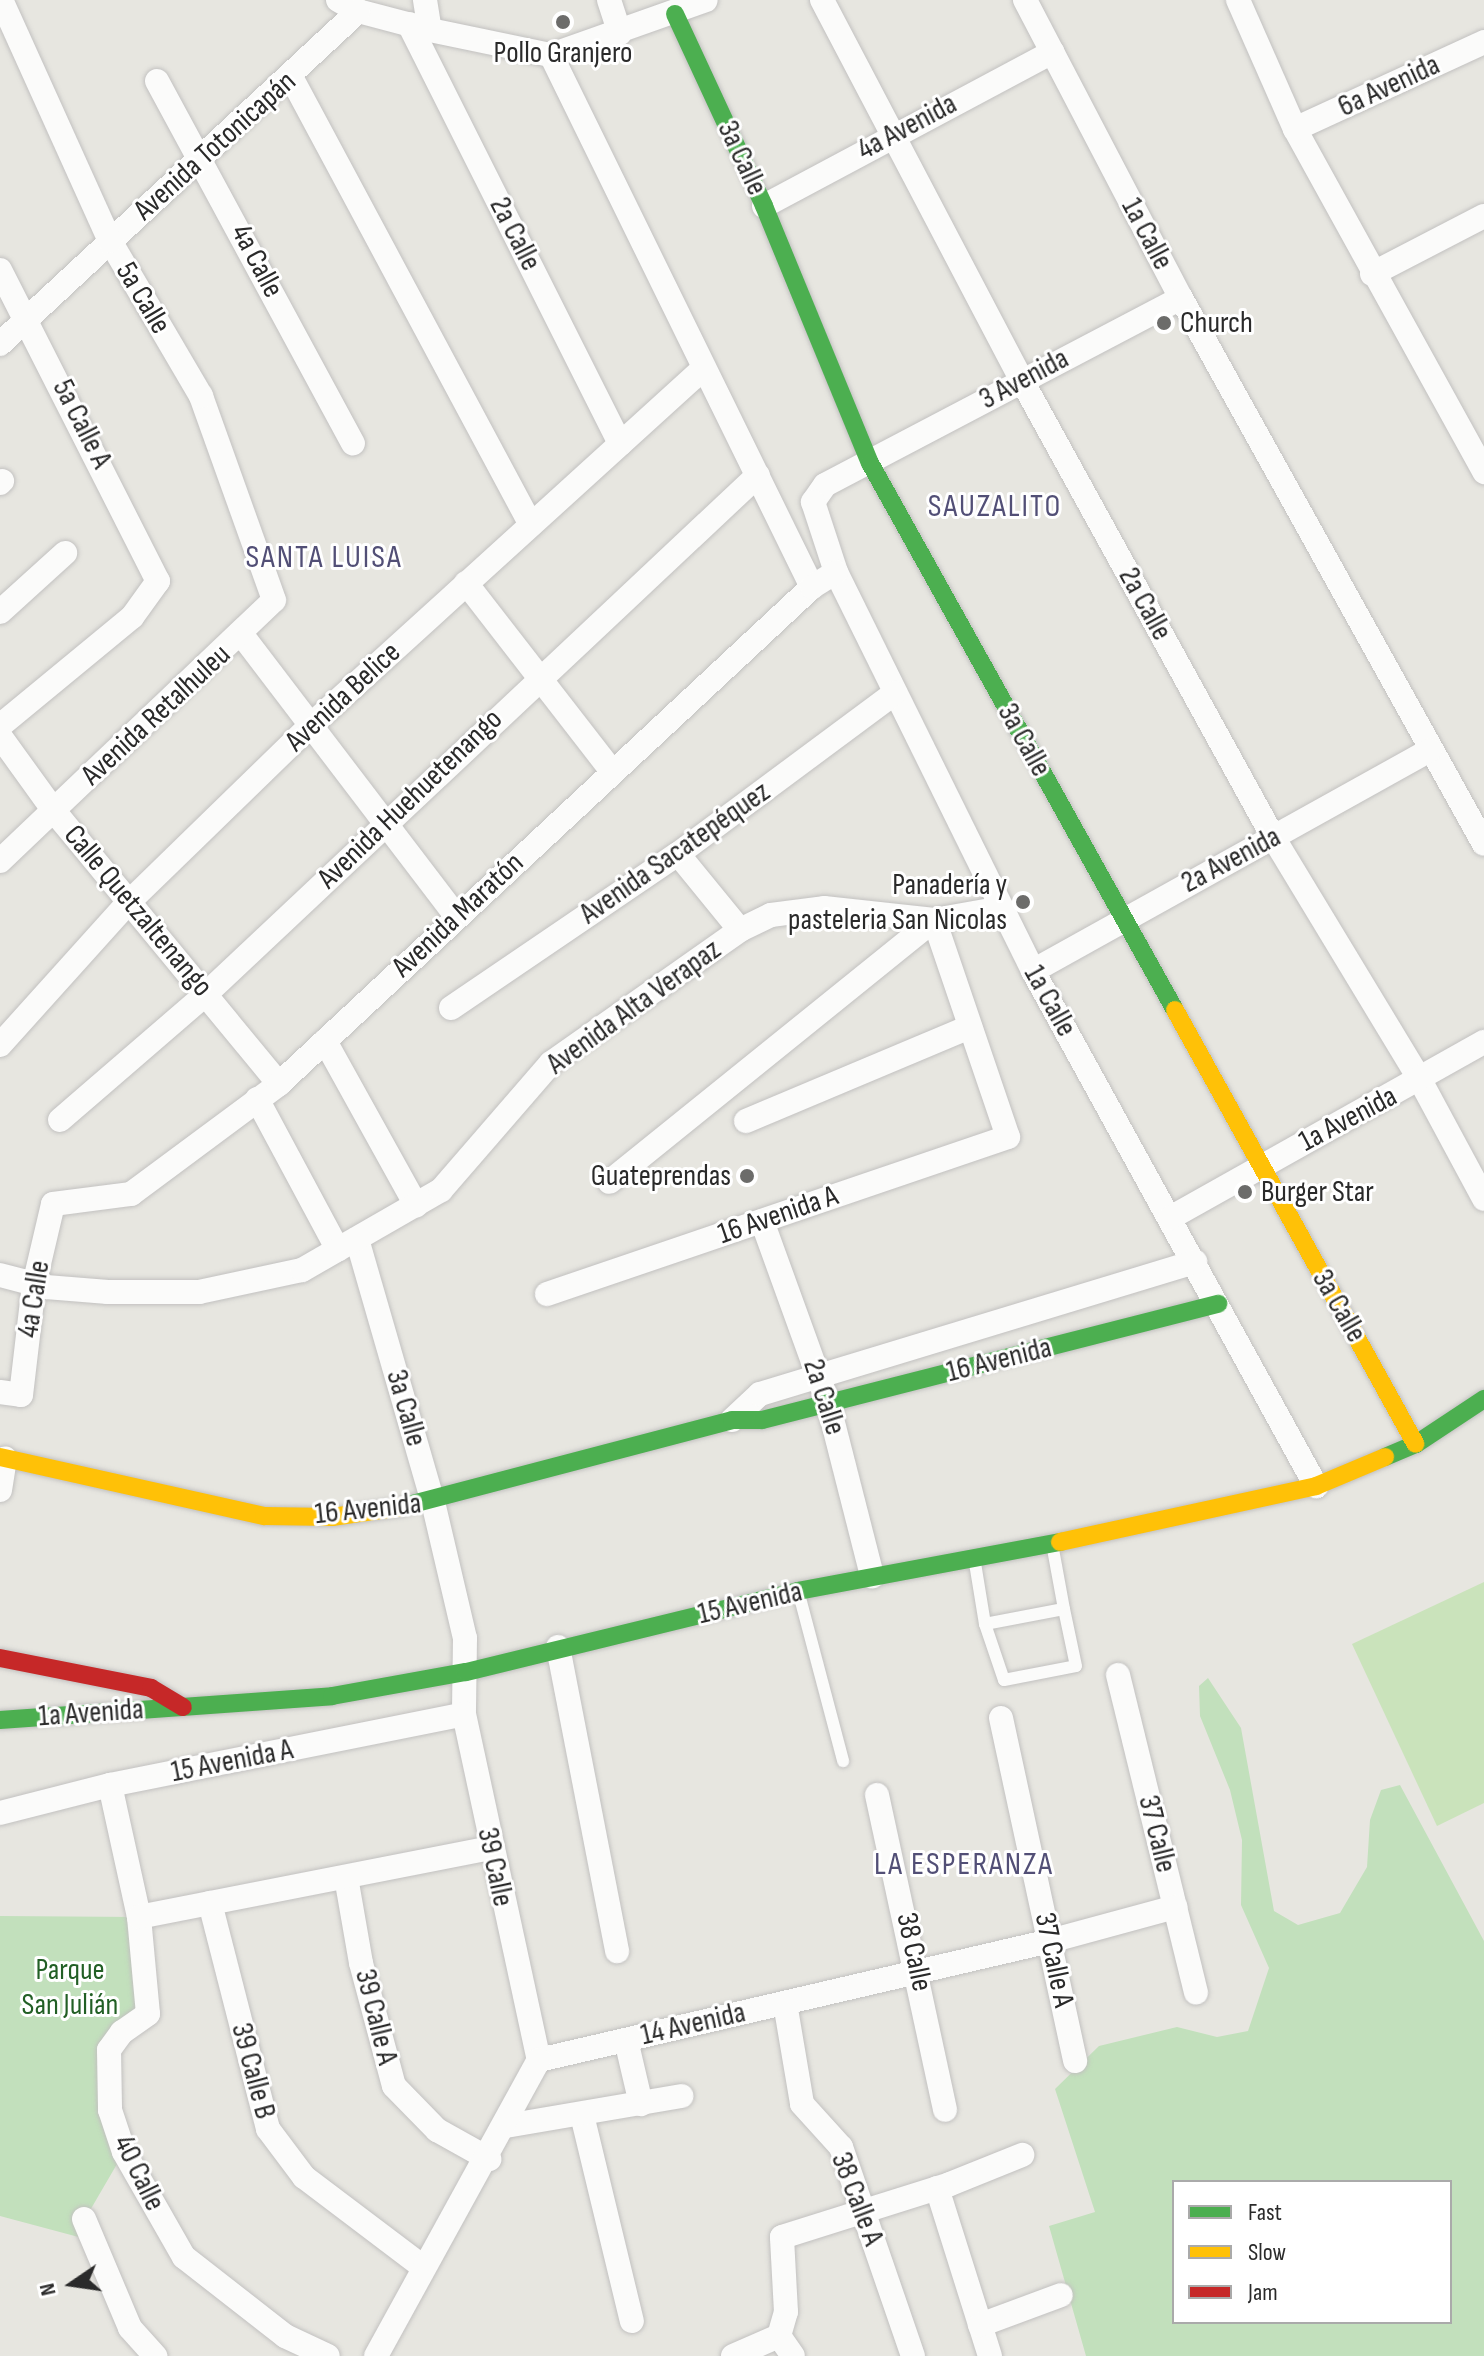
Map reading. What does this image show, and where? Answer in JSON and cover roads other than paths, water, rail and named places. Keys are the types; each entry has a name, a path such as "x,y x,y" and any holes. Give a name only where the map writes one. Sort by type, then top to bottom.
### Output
{"street":[{"name":"2a Calle","path":"425,0 420,27 620,444"},
{"path":"609,0 620,33"},
{"path":"348,6 420,27 551,55 675,14 706,0"},
{"name":"2a Calle","path":"822,0 1021,379 1273,837 1420,1080 1484,1199"},
{"name":"1a Calle","path":"1025,0 1181,298 1484,844"},
{"path":"1238,0 1295,129 1372,274 1476,439 1484,472"},
{"name":"5a Calle","path":"2,3 110,241 201,396 274,600"},
{"name":"Avenida Totonicapán","path":"0,344 291,77 348,6"},
{"name":"3a Calle","path":"675,14 764,206 870,463 1259,1166 1412,1421 1416,1444"},
{"name":"6a Avenida","path":"1295,129 1484,42"},
{"name":"4a Avenida","path":"764,206 893,133 1052,52"},
{"path":"551,55 812,587"},
{"path":"291,77 531,525"},
{"name":"4a Calle","path":"157,81 203,160 353,443"},
{"path":"1372,274 1484,216"},
{"name":"5a Calle A","path":"0,270 27,317 158,581 132,617 0,726"},
{"name":"3 Avenida","path":"813,502 825,485 1021,379 1181,298"},
{"name":"Avenida Belice","path":"0,1045 128,903 310,726 704,368"},
{"name":"Avenida Huehuetenango","path":"60,1120 207,993 538,678 758,475"},
{"name":"1a Calle","path":"813,502 836,572 1033,971 1316,1486"},
{"path":"0,612 65,553"},
{"name":"Avenida Maratón","path":"53,1204 131,1194 279,1084 812,587 836,572"},
{"path":"466,583 612,771"},
{"name":"Avenida Retalhuleu","path":"0,861 242,635 274,600"},
{"path":"242,635 456,916"},
{"name":"Avenida Sacatepéquez","path":"451,1008 678,854 895,693"},
{"name":"Calle Quetzaltenango","path":"0,736 54,811 279,1084"},
{"name":"2a Avenida","path":"1033,971 1430,750"},
{"path":"678,854 740,930"},
{"name":"Avenida Alta Verapaz","path":"0,1275 34,1285 108,1292 199,1292 302,1270 441,1190 551,1063 740,930 771,915 824,908 934,920 1002,908"},
{"path":"609,1182 934,920 970,1027 746,1121"},
{"name":"16 Avenida A","path":"547,1294 1008,1137 970,1027"},
{"path":"325,1041 416,1205"},
{"name":"1a Avenida","path":"1170,1218 1484,1042"},
{"path":"257,1099 348,1244"},
{"name":"4a Calle","path":"10,1393 53,1204"},
{"name":"2a Calle","path":"762,1221 828,1403 872,1576"},
{"name":"3a Calle","path":"348,1244 433,1502 465,1638 466,1672"},
{"name":"16 Avenida","path":"732,1420 760,1394 1195,1262"},
{"name":"16 Avenida","path":"2,1458 264,1516 332,1517 433,1502 732,1420 762,1420 1218,1304"},
{"path":"1316,1486 1416,1444 1484,1399"},
{"path":"1316,1486 1412,1421"},
{"path":"0,1490 2,1458"},
{"name":"15 Avenida","path":"183,1707 332,1696 466,1672 558,1647 798,1591 1053,1546 1316,1486"},
{"path":"558,1647 617,1951"},
{"name":"15 Avenida A","path":"0,1658 151,1688 183,1707"},
{"name":"39 Calle","path":"466,1672 464,1714 490,1848 539,2060"},
{"name":"37 Calle","path":"1118,1675 1196,1993"},
{"name":"1a Avenida","path":"0,1720 183,1707"},
{"name":"15 Avenida A","path":"0,1813 110,1785 464,1714"},
{"name":"37 Calle A","path":"1001,1718 1075,2061"},
{"name":"40 Calle","path":"110,1785 139,1917 148,2014 122,2032 109,2050 110,2110 124,2152 184,2257 285,2336 328,2356"},
{"name":"38 Calle","path":"877,1795 919,1971 945,2110"},
{"path":"139,1917 490,1848"},
{"name":"39 Calle A","path":"346,1877 361,1963 394,2086 437,2130 489,2159"},
{"name":"39 Calle B","path":"210,1903 268,2129 304,2177 423,2267"},
{"name":"14 Avenida","path":"539,2060 1050,1941 1175,1907"},
{"name":"38 Calle A","path":"785,2003 802,2104 841,2147 913,2356"},
{"path":"626,2040 641,2104"},
{"path":"376,2356 423,2267 489,2159 539,2060"},
{"path":"506,2126 681,2096"},
{"path":"582,2115 632,2321"},
{"path":"779,2336 786,2312 778,2246 782,2237 937,2188 1022,2155"},
{"path":"937,2188 990,2356"},
{"path":"84,2219 130,2328 155,2356"},
{"path":"980,2325 1061,2295"},
{"path":"733,2356 779,2336"},
{"path":"779,2336 793,2356"}],"lane":[{"path":"974,1560 985,1624 1004,1680 1076,1666 1053,1546"},
{"path":"798,1591 843,1761"},
{"path":"985,1624 1064,1609"}],"place":[{"name":"Pollo Granjero","path":"563,22"},
{"name":"Church","path":"1164,323"},
{"name":"Panadería y pasteleria San Nicolas","path":"1023,902"},
{"name":"Guateprendas","path":"747,1176"},
{"name":"Burger Star","path":"1245,1192"}],"district":[{"name":"SAUZALITO","path":"995,507"},
{"name":"SANTA LUISA","path":"324,558"},
{"name":"LA ESPERANZA","path":"964,1865"}],"park label":[{"name":"Parque San Julián","path":"70,1987"}]}
